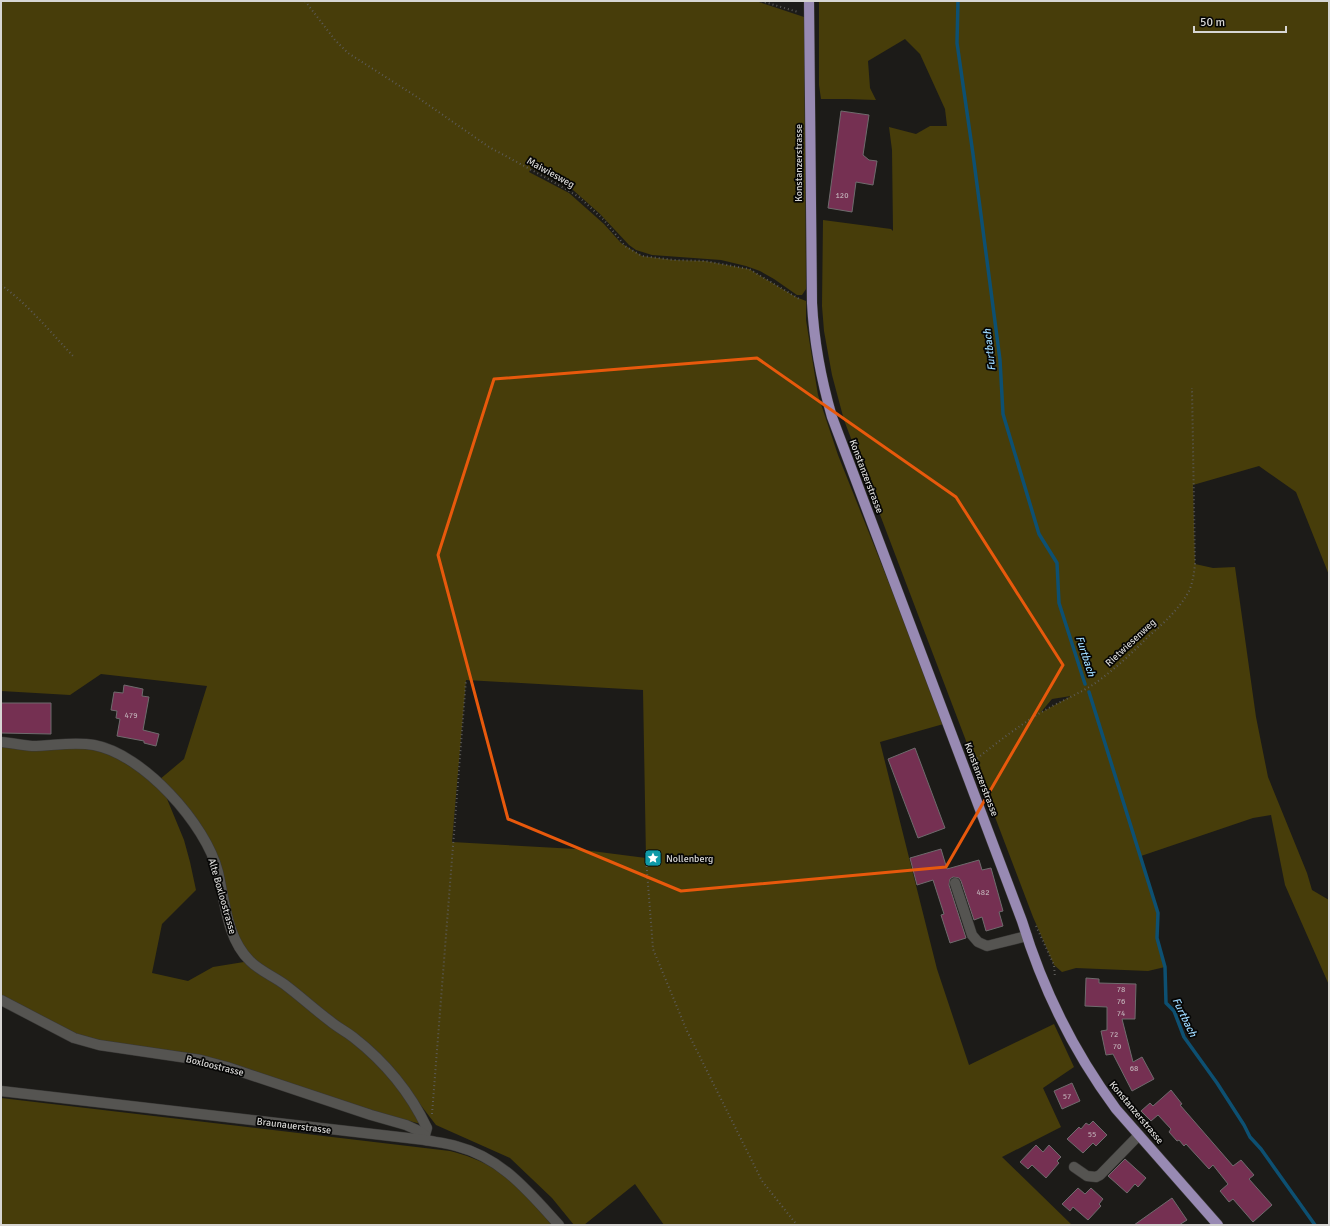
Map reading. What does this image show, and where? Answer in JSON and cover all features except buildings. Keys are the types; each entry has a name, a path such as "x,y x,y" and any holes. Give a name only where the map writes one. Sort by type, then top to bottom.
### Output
{"main road":[{"name":"Konstanzerstrasse","path":"809,1 813,327 824,390 834,423 1022,921 1039,970 1071,1041 1101,1089 1116,1109 1218,1225"}],"street":[{"name":"Alte Boxloostrasse","path":"1,742 32,746 83,743 104,747 131,761 157,782 182,808 200,833 207,846 217,870 232,934 245,956 353,1037 379,1060 394,1076 410,1097 427,1128 425,1138"},
{"path":"955,883 972,935 978,942 987,946 1027,936"},
{"name":"Boxloostrasse","path":"1,1000 74,1038 99,1044 217,1064 406,1125 417,1130 425,1138"},
{"name":"Braunauerstrasse","path":"1,1091 425,1138 461,1148 493,1162 516,1179 559,1225"},
{"path":"1074,1167 1087,1176 1096,1177 1100,1175 1140,1135"}],"path":[{"name":"Maiwiesweg","path":"305,1 335,40 348,53 417,97 489,147 579,197 604,220 625,246 642,256 674,260 705,261 749,269 796,297 812,303"},
{"path":"761,1 792,11"},
{"path":"1,286 13,294 29,309 74,358"},
{"name":"Rietwiesenweg","path":"970,755 973,762 1040,712 1105,676 1134,651 1179,606 1189,592 1194,572 1192,388"},
{"path":"432,1117 466,680"},
{"path":"646,858 653,949 686,1031 762,1181 796,1225"},
{"path":"1036,924 1054,965"}],"highlighted area":[{"path":"757,358 956,497 1063,665 946,867 681,891 508,819 438,555 494,379"}],"shaded area":[{"path":"1,1 756,1 804,17 806,289 802,295 797,295 760,271 746,266 721,260 652,255 636,250 629,245 600,214 573,190 531,168 529,172 569,193 604,224 621,243 642,256 674,260 705,261 749,269 796,297 806,301 806,320 818,395 838,455 924,671 947,723 880,742 937,969 969,1065 1054,1024 1074,1067 1043,1088 1061,1127 1002,1157 1072,1225 664,1225 635,1184 584,1225 574,1225 552,1198 510,1158 436,1125 396,1073 274,978 239,943 216,859 159,780 184,759 207,686 101,674 70,695 1,691","holes":["466,680 643,690 646,858 576,849 452,842"]},
{"path":"819,1 1329,1 1329,575 1296,492 1259,466 1193,485 1195,564 1213,568 1235,567 1256,717 1268,777 1307,873 1312,890 1329,900 1329,985 1285,885 1271,815 1253,818 1141,856 1158,913 1157,938 1165,967 1148,971 1076,968 1062,972 1054,965 1033,917 844,420 832,375 824,331 822,306 823,220 891,229 893,231 892,150 889,127 916,134 930,126 947,126 945,109 920,54 905,39 868,61 870,88 876,100 821,99 819,85","holes":["1071,696 1042,712 1052,699"]},
{"path":"1,746 102,749 139,772 165,794 184,840 196,890 162,924 152,973 188,981 213,967 250,961 369,1053 403,1091 421,1124 390,1116 285,1082 76,1035 1,995"},
{"path":"1,1098 450,1151 478,1160 502,1175 524,1195 552,1225 1,1225"}],"waterway":[{"name":"Furtbach","path":"958,1 957,43 1000,360 1003,414 1039,534 1057,563 1059,603 1085,684"},
{"name":"Furtbach","path":"1089,692 1158,913 1157,938 1165,967 1166,1003 1174,1011 1184,1037 1217,1083 1250,1137 1261,1149 1315,1225"}],"place":[{"name":"Nollenberg","path":"653,858"}]}
